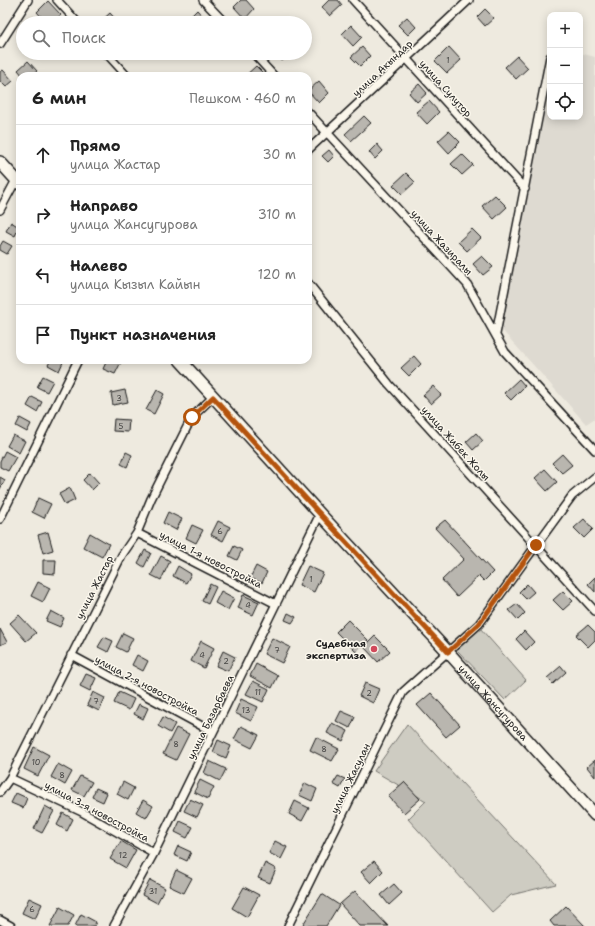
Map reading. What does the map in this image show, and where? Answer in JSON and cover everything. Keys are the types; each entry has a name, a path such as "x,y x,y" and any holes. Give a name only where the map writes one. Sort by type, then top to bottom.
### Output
{"main road":[{"path":"0,162 16,180"},
{"name":"улица Жансугурова","path":"184,364 448,652 595,815"}],"street":[{"path":"18,16 28,0"},
{"path":"57,0 72,16"},
{"path":"203,0 218,16"},
{"name":"улица Сулутор","path":"353,0 524,189"},
{"name":"улица Акындар","path":"312,146 469,0"},
{"path":"0,44 16,19"},
{"path":"112,60 123,72"},
{"path":"259,60 270,72"},
{"path":"496,334 547,72"},
{"name":"улица Жазиралы","path":"312,116 467,284 505,352 595,450"},
{"path":"0,210 16,185"},
{"name":"улица Жибек Жолы","path":"312,288 389,384 595,611"},
{"path":"0,519 76,364"},
{"name":"улица Жастар","path":"0,792 10,778 122,555 138,533 151,499 192,417 213,397"},
{"name":"улица Жасулан","path":"288,926 403,692 479,624 572,496 595,477"},
{"name":"улица Базарбаева","path":"114,926 154,853 320,514"},
{"name":"улица 1-я новостройка","path":"138,533 276,604"},
{"name":"улица 2-я новостройка","path":"71,655 213,732"},
{"name":"улица 3-я новостройка","path":"10,778 80,811 154,853"},
{"path":"0,920 11,926"}],"shaded area":[{"path":"583,54 595,57 595,418 586,424 501,329 547,99 547,120 583,120"},
{"path":"480,628 526,680 505,700 457,650"},
{"path":"407,724 556,884 511,895 492,912 408,819 426,801 374,771"}],"building":[{"path":"241,0 246,0 254,9 248,16 242,16 234,7"},
{"path":"329,0 338,0 342,5 330,16 322,7"},
{"path":"48,1 61,15 41,16 37,12"},
{"path":"485,9 494,18 485,26 477,17"},
{"path":"197,10 202,16 191,16"},
{"path":"407,17 416,27 408,35 398,25"},
{"path":"351,25 362,37 353,46 342,34"},
{"path":"362,47 370,56 360,66 351,57"},
{"path":"449,47 461,60 447,73 435,61"},
{"path":"517,56 528,68 516,79 505,67"},
{"path":"28,61 37,71 20,72 18,70"},
{"path":"256,66 262,72 249,72"},
{"path":"3,70 13,81 6,87 0,81 0,72"},
{"path":"319,81 329,93 319,103 312,95 312,87"},
{"path":"419,84 427,93 417,102 409,93"},
{"path":"429,101 439,112 427,124 416,112"},
{"path":"364,116 371,123 351,141 345,134"},
{"path":"449,131 460,142 449,153 438,141"},
{"path":"377,144 383,151 375,159 369,152"},
{"path":"329,150 334,156 328,162 322,156"},
{"path":"462,154 473,165 462,175 451,164"},
{"path":"406,173 415,182 402,194 393,185"},
{"path":"495,195 507,207 494,219 482,206"},
{"path":"11,222 16,225 15,236 6,231"},
{"path":"472,229 481,238 467,251 458,242"},
{"path":"3,241 12,246 7,254 0,250 0,246"},
{"path":"482,256 493,267 483,275 473,264"},
{"path":"414,356 421,364 409,376 401,368"},
{"path":"49,364 62,364 59,371"},
{"path":"105,364 120,364 115,374 103,369"},
{"path":"43,376 53,381 47,392 37,387"},
{"path":"519,379 525,386 511,400 504,393"},
{"path":"433,386 441,395 431,404 423,395"},
{"path":"125,390 128,402 113,405 111,393"},
{"path":"157,390 164,394 154,414 146,410"},
{"path":"32,397 42,402 37,412 27,406"},
{"path":"20,418 31,424 27,432 16,426"},
{"path":"114,419 129,420 128,432 113,431"},
{"path":"476,433 483,441 473,450 466,442"},
{"path":"13,435 25,441 19,453 7,446"},
{"path":"5,451 16,457 8,471 0,467 0,461"},
{"path":"126,452 132,455 127,467 121,464"},
{"path":"562,454 572,465 562,473 552,463"},
{"path":"545,469 557,482 547,491 535,478"},
{"path":"90,473 99,483 92,490 83,480"},
{"path":"0,477 5,480 0,489"},
{"path":"70,488 75,500 65,505 59,494"},
{"path":"38,498 51,504 44,518 32,512"},
{"path":"168,512 182,519 176,530 163,523"},
{"path":"584,519 593,529 584,538 574,528"},
{"path":"445,520 493,572 484,581 479,576 457,597 442,580 464,559 435,528"},
{"path":"218,521 230,527 223,541 211,535"},
{"path":"192,525 203,530 196,543 186,538"},
{"path":"48,532 53,550 43,553 38,535"},
{"path":"90,533 109,544 102,557 83,547"},
{"path":"234,546 242,550 237,560 229,556"},
{"path":"145,550 151,553 144,567 138,563"},
{"path":"161,556 170,561 161,580 151,575"},
{"path":"43,560 56,560 55,574 43,573"},
{"path":"178,566 191,574 186,583 173,576"},
{"path":"256,566 267,572 262,583 250,578"},
{"path":"308,566 323,573 314,592 299,585"},
{"path":"595,577 595,592 588,584"},
{"path":"38,582 50,588 43,602 31,596"},
{"path":"210,584 216,587 208,604 202,601"},
{"path":"527,584 534,592 526,599 519,592"},
{"path":"221,591 234,598 228,610 215,603"},
{"path":"563,591 573,601 563,610 553,600"},
{"path":"243,595 259,602 253,615 238,608"},
{"path":"517,604 525,613 518,620 509,610"},
{"path":"51,611 64,618 60,627 46,621"},
{"path":"288,613 296,617 292,623 285,620"},
{"path":"19,615 36,633 26,641 10,623"},
{"path":"348,620 368,640 356,652 336,632"},
{"path":"588,625 595,632 595,640 588,647 576,635"},
{"path":"0,629 7,642 0,645"},
{"path":"524,631 534,642 526,650 516,639"},
{"path":"123,633 133,638 126,652 116,647"},
{"path":"375,636 390,651 378,662 364,647"},
{"path":"104,637 113,641 108,652 98,647"},
{"path":"272,638 290,647 282,663 264,654"},
{"path":"201,641 214,648 204,668 191,661"},
{"path":"223,651 235,657 228,671 216,666"},
{"path":"137,655 148,661 143,671 132,665"},
{"path":"256,664 278,676 272,688 250,676"},
{"path":"561,666 566,672 553,684 547,678"},
{"path":"86,674 96,678 90,691 80,686"},
{"path":"253,681 269,689 263,702 246,694"},
{"path":"365,683 379,689 373,703 359,696"},
{"path":"93,692 105,698 99,711 87,705"},
{"path":"119,692 134,699 129,710 114,703"},
{"path":"431,693 460,725 446,737 417,705"},
{"path":"241,699 258,707 251,721 235,713"},
{"path":"139,704 148,708 143,719 134,714"},
{"path":"341,711 355,717 350,728 336,721"},
{"path":"163,717 175,724 170,733 158,726"},
{"path":"332,723 348,731 343,741 327,733"},
{"path":"241,726 259,735 252,748 234,739"},
{"path":"176,728 189,734 176,760 163,754"},
{"path":"316,737 339,749 332,761 310,750"},
{"path":"218,740 231,746 226,758 213,752"},
{"path":"34,747 49,755 38,776 24,769"},
{"path":"595,760 595,777 587,767"},
{"path":"209,761 226,769 220,781 204,773"},
{"path":"58,764 72,772 65,785 51,777"},
{"path":"80,776 92,782 84,796 72,790"},
{"path":"338,776 345,779 340,788 333,784"},
{"path":"200,780 214,787 208,799 194,792"},
{"path":"123,782 134,788 128,800 117,794"},
{"path":"404,782 420,799 404,813 388,796"},
{"path":"305,783 317,789 312,801 299,795"},
{"path":"96,788 107,793 103,802 92,797"},
{"path":"16,793 27,798 23,808 11,803"},
{"path":"190,799 203,805 197,817 184,811"},
{"path":"143,800 153,806 146,818 136,812"},
{"path":"295,801 309,808 302,821 289,814"},
{"path":"45,806 54,811 42,833 34,829"},
{"path":"63,813 73,819 67,831 57,825"},
{"path":"180,821 193,827 187,838 175,832"},
{"path":"121,841 136,850 126,868 110,859"},
{"path":"275,841 287,847 281,859 269,853"},
{"path":"178,846 191,852 187,861 174,855"},
{"path":"374,861 383,871 371,883 361,872"},
{"path":"265,863 276,869 270,883 258,878"},
{"path":"176,870 192,878 184,893 169,886"},
{"path":"150,880 165,888 157,903 142,895"},
{"path":"394,884 402,893 389,905 381,895"},
{"path":"244,887 259,895 247,917 232,908"},
{"path":"355,891 388,926 360,926 340,904"},
{"path":"322,894 339,905 326,926 302,926"},
{"path":"29,898 42,904 35,919 22,913"},
{"path":"566,906 585,926 554,926 550,921"},
{"path":"60,907 74,915 68,926 50,926"},
{"path":"81,914 96,922 94,926 75,926"}],"place":[{"name":"Судебная экспертиза","path":"374,649"}],"route":[{"path":"192,417 213,397 448,652 479,624 536,545"}]}
